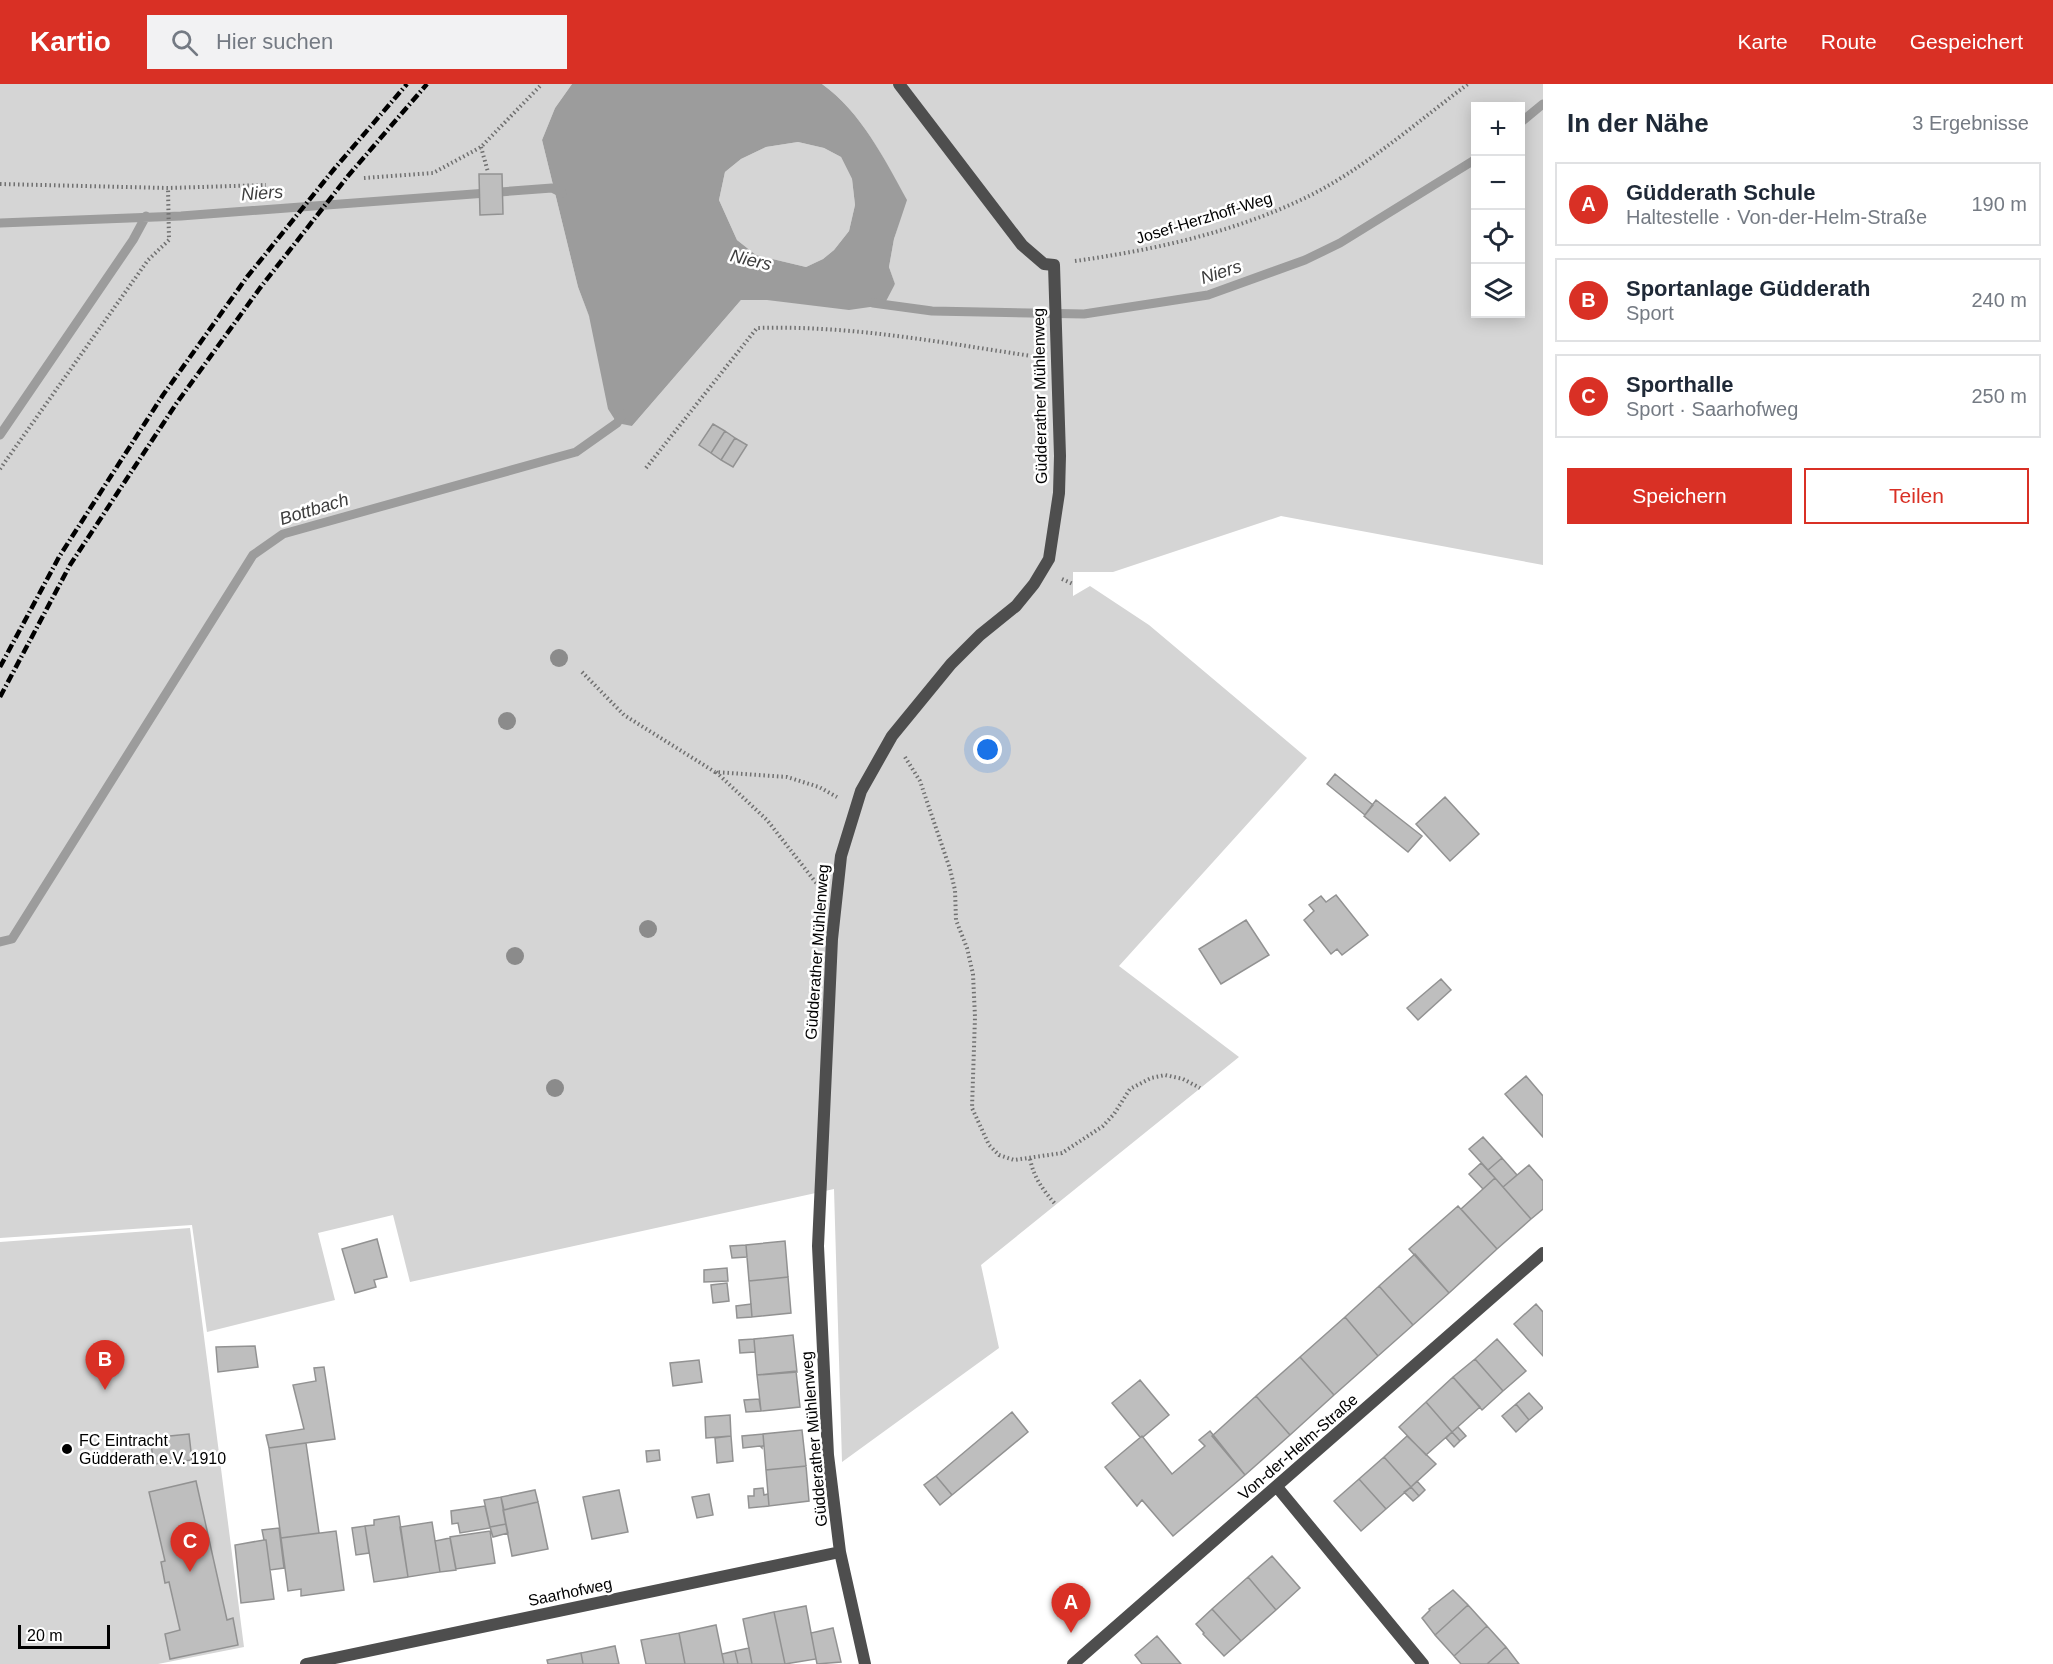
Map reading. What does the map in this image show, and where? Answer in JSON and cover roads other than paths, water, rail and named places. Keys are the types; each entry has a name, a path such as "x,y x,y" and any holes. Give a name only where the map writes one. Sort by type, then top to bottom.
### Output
{"street":[{"name":"Güdderather Mühlenweg","path":"865,1664 840,1552 828,1455 818,1246 832,939 841,856 861,791 892,736 951,664 980,635 1016,606 1034,584 1049,559 1059,493 1060,456 1054,265 1044,264 1022,245 899,84"},
{"name":"Von-der-Helm-Straße","path":"1073,1664 1543,1253"},
{"path":"1277,1487 1423,1664"},
{"name":"Saarhofweg","path":"306,1664 840,1552"}],"water":[{"path":"572,84 822,84 836,95 860,122 907,200 894,239 889,267 895,284 884,305 849,310 767,300 741,300 632,426 617,423 608,409 589,316 578,287 542,140 555,108","holes":["798,142 824,148 841,157 852,179 855,205 849,231 834,250 823,259 806,267 756,255 737,240 719,200 725,172 741,159 766,147"]}],"waterway":[{"name":"Niers","path":"1525,119 1543,104"},
{"name":"Niers","path":"873,303 932,311 1084,314 1208,295 1305,260 1340,243 1471,162"},
{"name":"Niers","path":"0,223 181,216 552,188 562,193"},
{"path":"0,435 133,240 146,216"},
{"name":"Bottbach","path":"0,942 12,939 253,555 283,534 576,452 617,423 623,414"}],"railway":[{"path":"0,667 59,557 163,395 247,277 335,168 407,84"},
{"path":"0,697 70,565 176,404 260,288 348,176 427,84"}],"place":[{"name":"Sportanlage Güdderath","path":"105,1390"},
{"name":"FC Eintracht Güdderath e.V. 1910","path":"67,1449"},
{"name":"Sporthalle","path":"190,1572"},
{"name":"Güdderath Schule","path":"1071,1633"}]}
